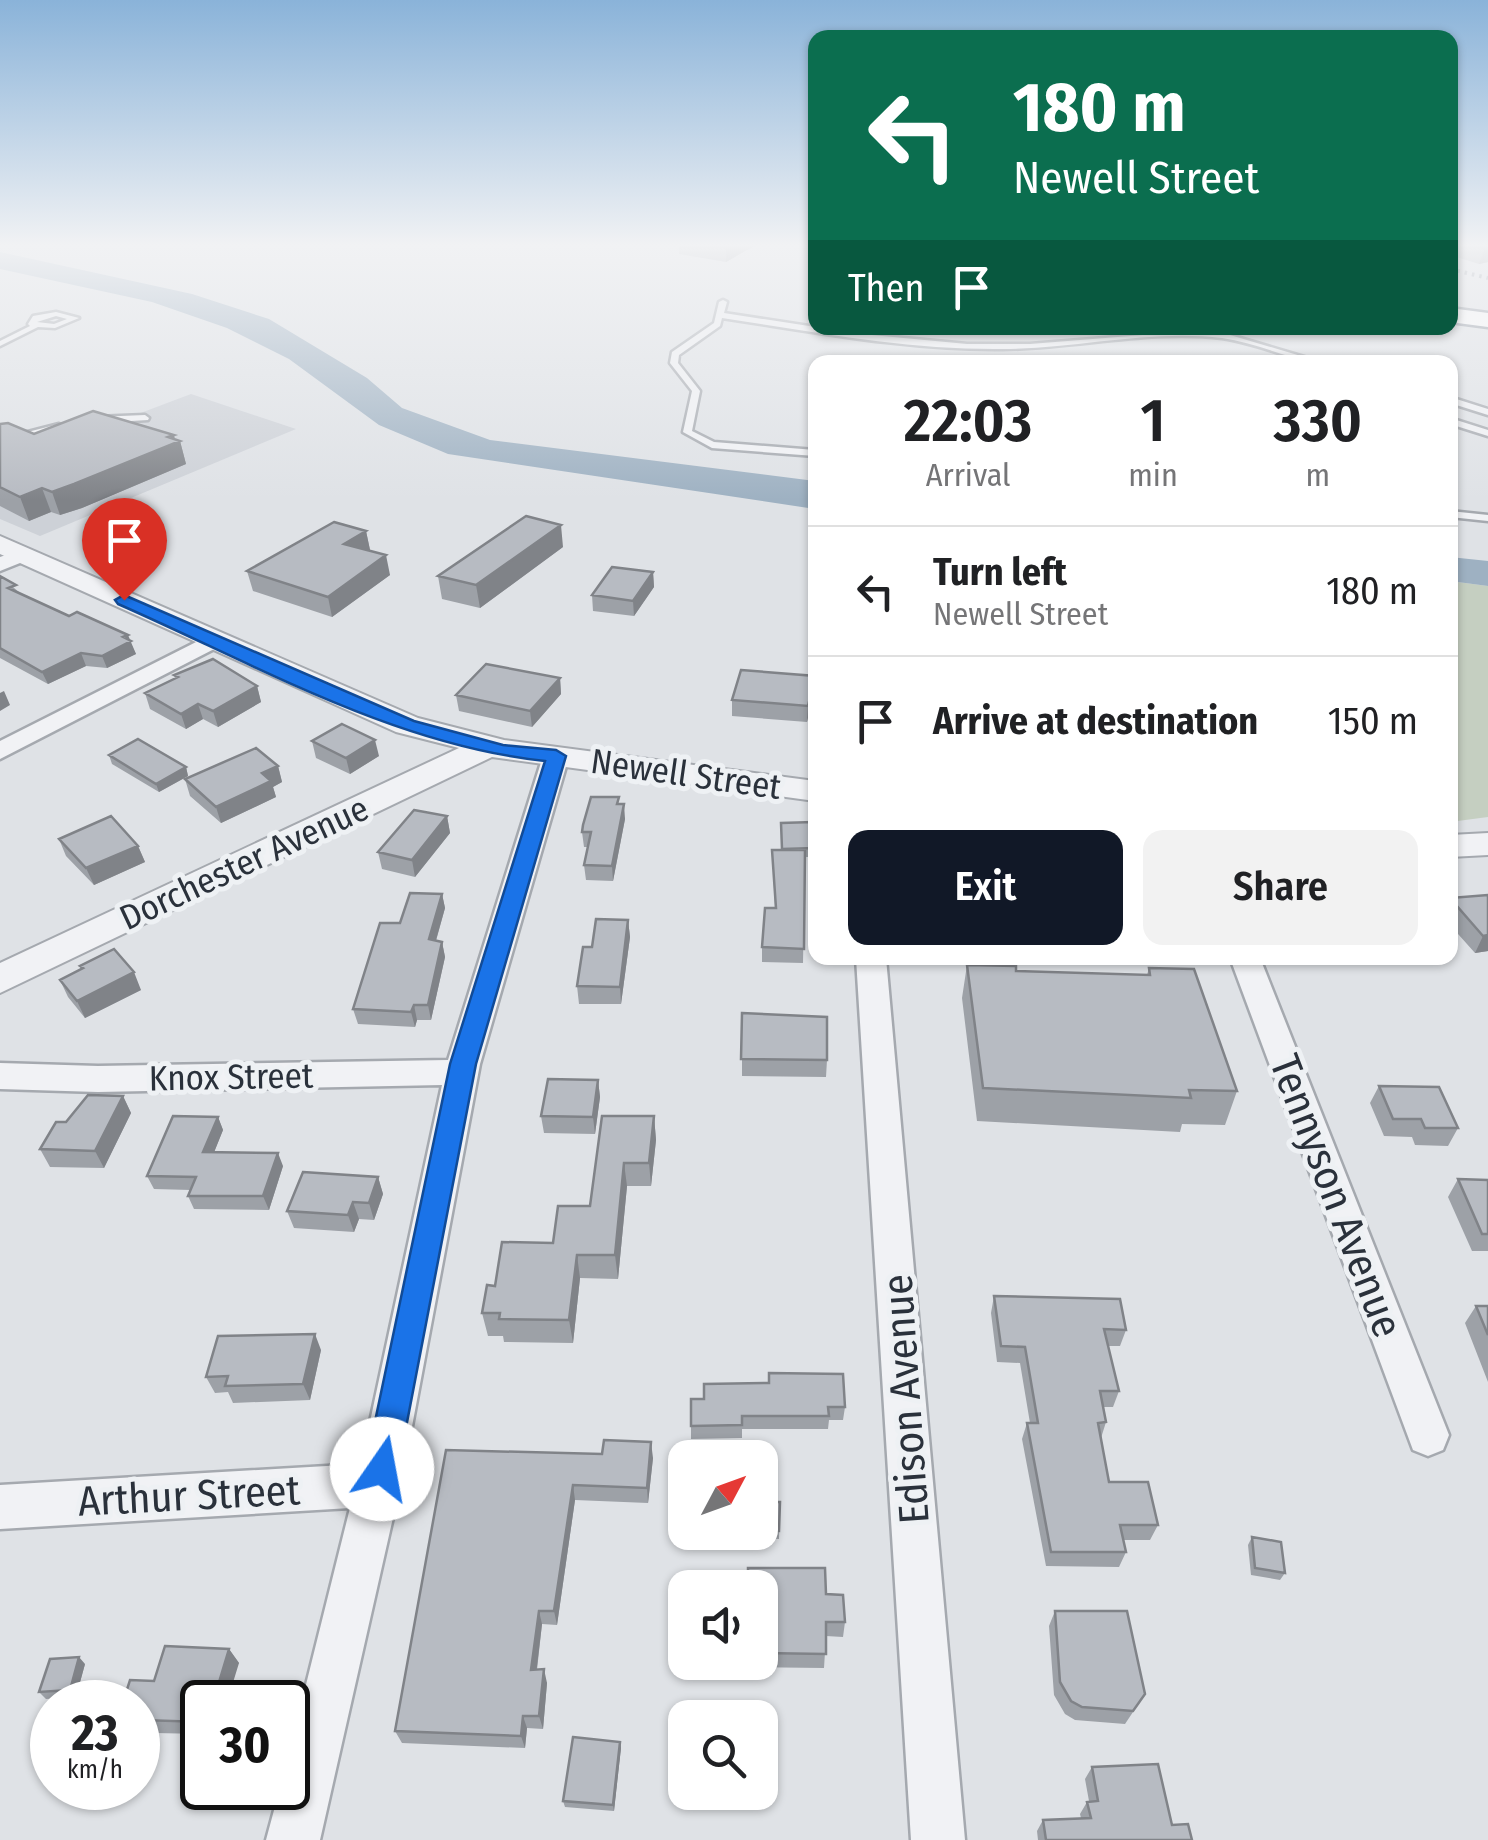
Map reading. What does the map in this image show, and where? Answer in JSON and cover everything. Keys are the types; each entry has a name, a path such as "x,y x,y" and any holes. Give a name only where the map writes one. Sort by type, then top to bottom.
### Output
{"street":[{"name":"Newell Street","path":"8,554 408,725 488,747 808,790"},
{"path":"0,751 212,641"},
{"name":"Dorchester Avenue","path":"0,979 488,747"},
{"path":"292,1840 377,1485 461,1072 556,756"},
{"path":"1458,846 1488,844"},
{"name":"Edison Avenue","path":"872,965 938,1840"},
{"name":"Tennyson Avenue","path":"1248,965 1428,1435"},
{"name":"Knox Street","path":"0,1076 98,1080 461,1072"},
{"name":"Arthur Street","path":"0,1507 377,1485"}],"lane":[{"path":"0,344 30,329"},
{"path":"711,329 674,354 677,369 696,391 686,432 712,444 808,452"},
{"path":"860,335 976,346 1224,336 1292,355"},
{"path":"1458,403 1488,412"},
{"path":"0,442 78,422 145,418"},
{"path":"1458,424 1488,433"},
{"path":"1458,515 1488,518"}],"shaded area":[{"path":"191,394 296,429 40,536 0,519 0,466"}],"green space":[{"path":"1458,582 1488,586 1488,817 1458,821"}],"water":[{"path":"229,329 285,329 367,378 402,408 490,440 808,480 808,508 448,454 379,425 289,359"},
{"path":"1458,558 1488,561 1488,586 1458,582"}],"building":[{"path":"93,411 174,435 168,437 180,441 52,492 42,488 20,497 0,487 0,424 8,423 34,434"},
{"path":"526,516 561,525 476,585 438,576"},
{"path":"334,522 366,531 344,544 386,555 328,597 247,571"},
{"path":"612,567 653,572 633,601 592,595"},
{"path":"0,576 16,585 8,588 69,616 77,612 128,635 123,637 131,641 102,656 81,653 42,672 0,648"},
{"path":"213,659 257,686 213,711 198,704 181,714 145,693 178,677 174,675"},
{"path":"486,664 560,678 530,711 456,695"},
{"path":"741,670 808,675 808,706 732,700"},
{"path":"342,724 375,740 346,758 312,741"},
{"path":"138,739 186,767 156,784 109,755"},
{"path":"256,748 278,766 262,773 271,781 216,807 185,779"},
{"path":"591,797 619,797 617,804 624,804 612,866 584,865 591,832 582,832"},
{"path":"414,810 447,816 412,860 378,852"},
{"path":"111,816 138,846 86,868 59,839"},
{"path":"808,822 808,848 782,849 781,823"},
{"path":"772,850 805,850 804,949 762,947 765,908 776,908"},
{"path":"410,893 442,894 429,939 442,942 428,1005 414,1005 411,1012 353,1009 380,923 400,923"},
{"path":"1488,895 1488,935 1483,936 1458,907 1458,897"},
{"path":"596,919 628,920 620,987 577,986 583,947 592,947"},
{"path":"114,949 134,972 77,1001 60,980"},
{"path":"967,965 1016,966 1016,971 1150,975 1149,968 1194,969 1237,1091 1189,1090 1191,1098 983,1088"},
{"path":"742,1013 827,1017 827,1060 741,1059"},
{"path":"548,1079 598,1080 593,1117 541,1116"},
{"path":"1379,1086 1439,1087 1458,1128 1425,1128 1421,1119 1393,1119"},
{"path":"88,1095 123,1096 95,1151 40,1149 56,1122 66,1122"},
{"path":"173,1116 218,1117 203,1152 278,1153 263,1196 188,1196 196,1177 147,1176"},
{"path":"602,1116 654,1116 649,1163 624,1163 615,1255 577,1255 569,1320 499,1319 500,1313 482,1313 487,1285 495,1286 502,1242 553,1243 558,1206 590,1206"},
{"path":"303,1172 378,1177 369,1203 353,1202 348,1215 287,1211"},
{"path":"1458,1179 1488,1180 1488,1234 1482,1234"},
{"path":"994,1296 1120,1299 1126,1330 1104,1329 1119,1391 1100,1391 1106,1422 1098,1423 1109,1482 1148,1482 1158,1525 1120,1525 1126,1552 1051,1552 1027,1423 1038,1423 1025,1347 1001,1346"},
{"path":"1476,1306 1488,1306 1488,1335"},
{"path":"315,1334 303,1384 225,1386 228,1376 206,1377 218,1336"},
{"path":"769,1373 843,1374 845,1407 828,1407 829,1416 742,1416 742,1425 691,1426 691,1399 704,1399 704,1384 769,1383"},
{"path":"604,1440 651,1442 647,1488 573,1485 554,1611 539,1611 531,1670 544,1669 539,1716 523,1716 521,1736 395,1731 446,1450 602,1454"},
{"path":"1252,1537 1281,1542 1285,1573 1255,1568"},
{"path":"825,1568 826,1594 843,1595 845,1622 826,1622 826,1654 778,1653 778,1570 748,1570"},
{"path":"1055,1611 1127,1611 1145,1694 1133,1711 1082,1707 1071,1701 1060,1682"},
{"path":"165,1646 229,1649 220,1680 180,1680 180,1721 160,1721 160,1680 154,1680"},
{"path":"79,1657 73,1680 43,1680 50,1659"},
{"path":"573,1737 620,1742 613,1805 563,1801"},
{"path":"1158,1764 1172,1825 1188,1824 1192,1840 1046,1840 1043,1820 1091,1818 1087,1802 1098,1801 1092,1767"}],"route":[{"path":"124,600 408,725 502,750 556,756 463,1064 382,1469"}]}
